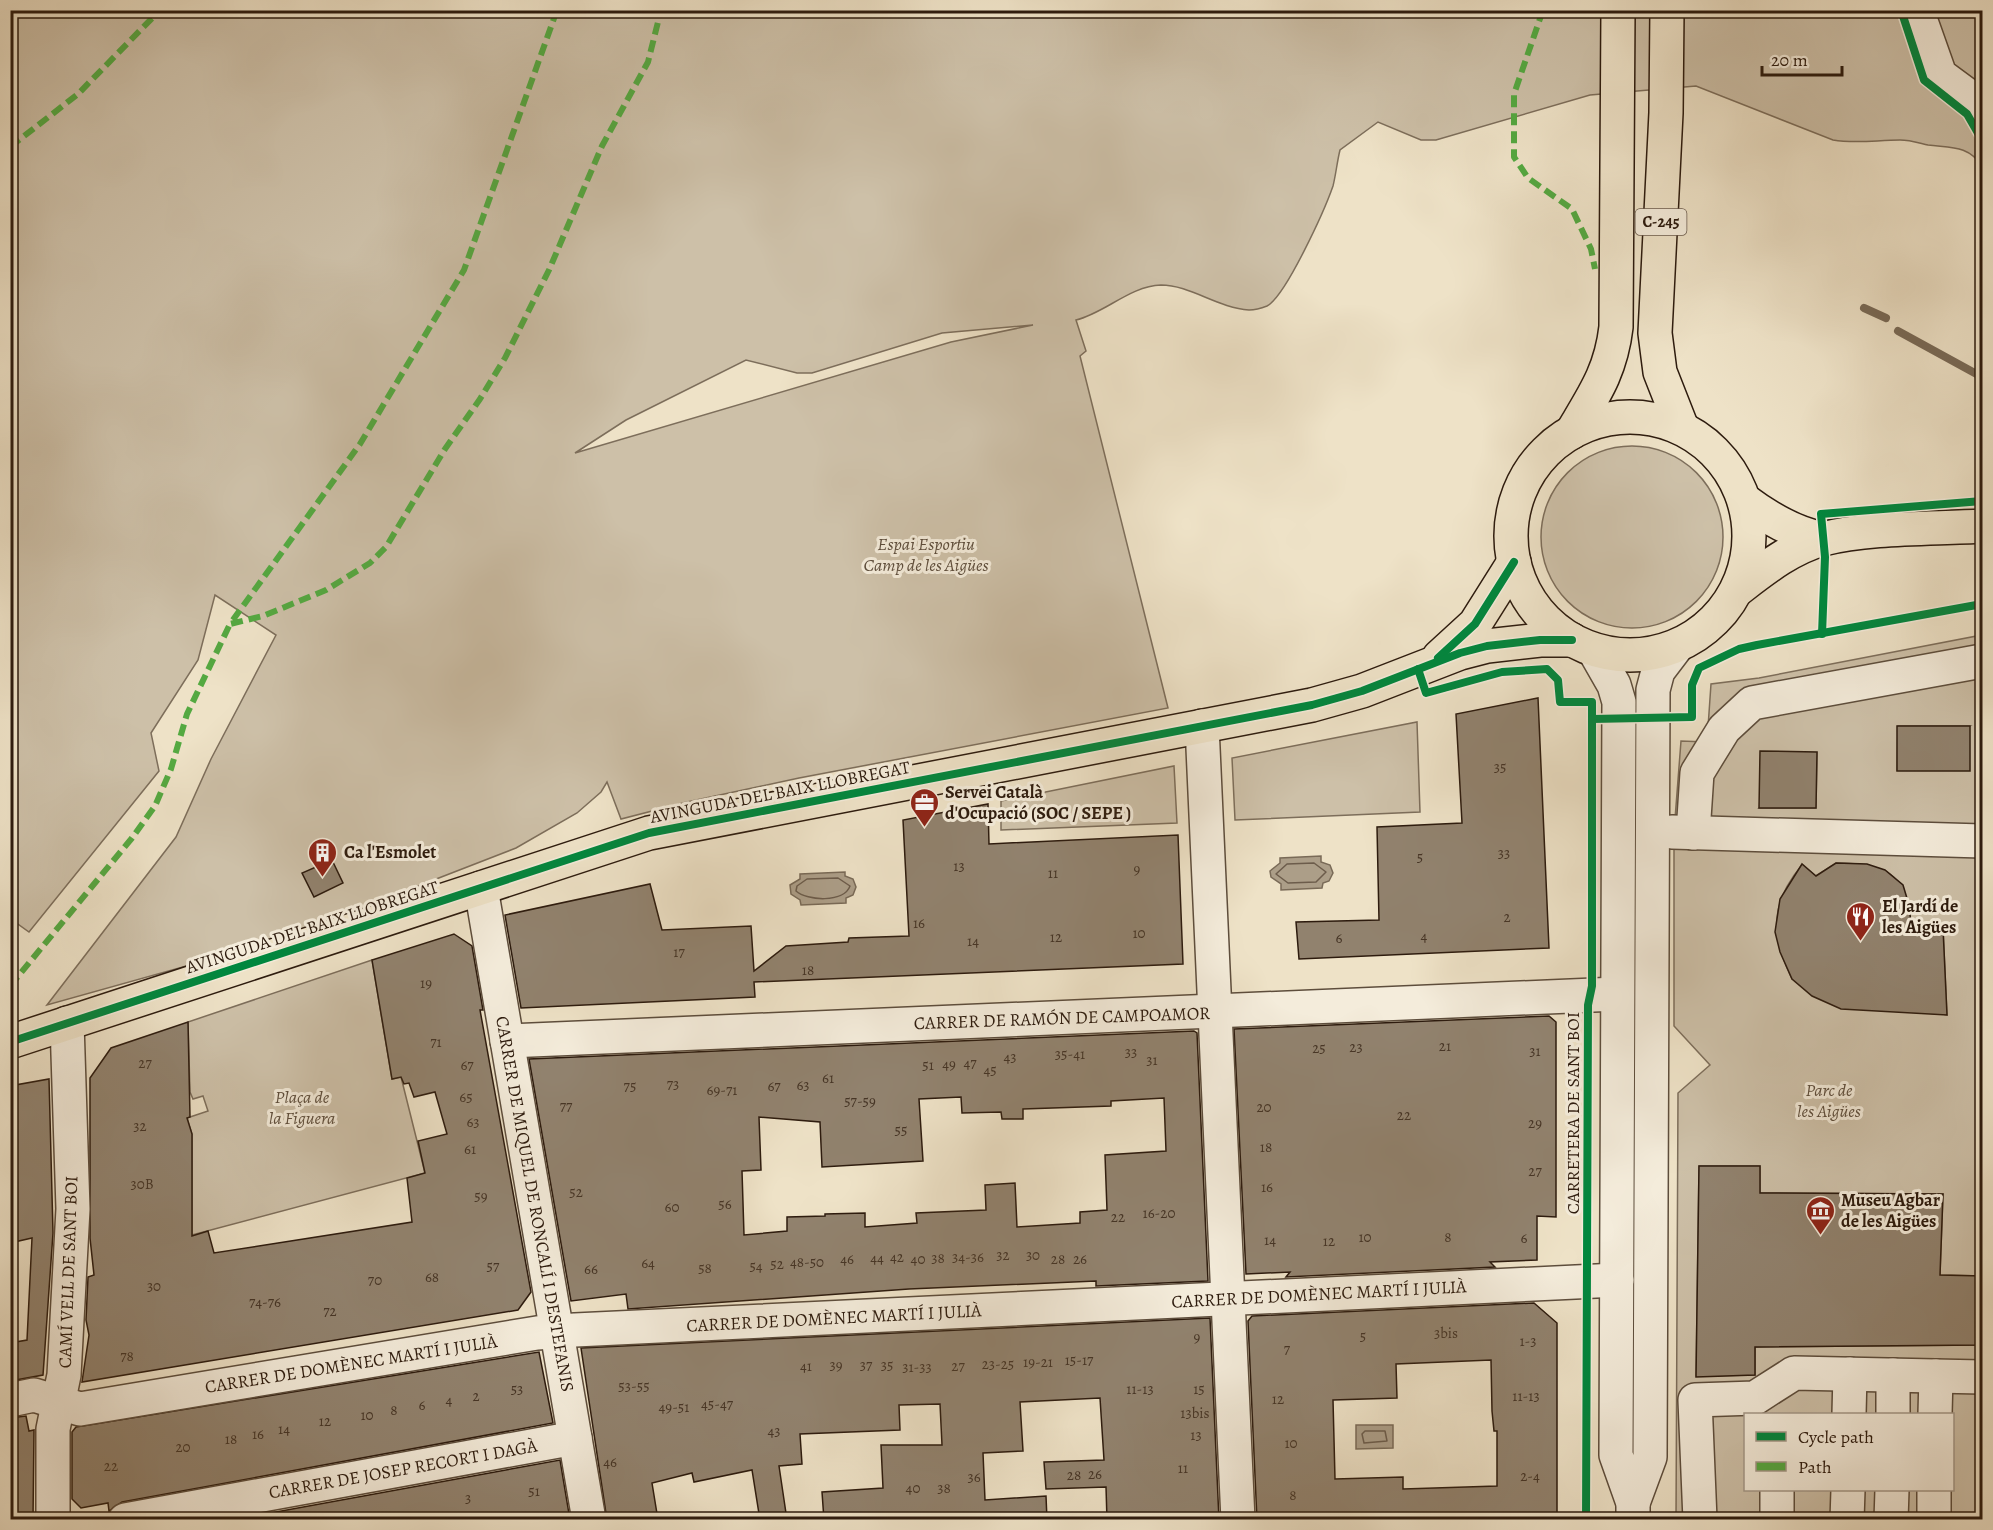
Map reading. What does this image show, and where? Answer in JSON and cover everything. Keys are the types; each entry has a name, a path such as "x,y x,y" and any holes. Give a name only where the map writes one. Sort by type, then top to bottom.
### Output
{"main road":[{"name":"C-245","path":"1572,432 1606,376 1613,352 1616,327 1618,10"},
{"name":"C-245","path":"1667,10 1666,113 1655,333 1660,372 1682,429"},
{"path":"1583,645 1539,614 1523,589 1511,547 1512,517 1521,488 1547,450 1572,432 1595,422 1632,417 1658,420 1682,429 1716,453 1733,475 1744,501 1749,523 1749,546 1737,590"},
{"path":"1744,501 1805,536 1823,539"},
{"path":"1677,646 1711,623 1737,590 1785,555 1823,539 1866,533 1983,526"},
{"name":"AVINGUDA DEL BAIX LLOBREGAT","path":"1431,664 1475,624 1514,562"},
{"name":"AVINGUDA DEL BAIX LLOBREGAT","path":"10,1042 649,833 1338,699 1431,664 1487,646 1540,640 1636,655 1677,646"}],"street":[{"path":"1917,10 1940,75 1983,105"},
{"path":"1583,645 1614,685 1619,702 1616,1455 1632,1511"},
{"path":"1632,1511 1650,1457 1654,681 1658,671 1677,646"},
{"path":"1693,833 1697,773 1724,729 1752,704 1983,661"},
{"path":"1202,726 1238,1520"},
{"path":"1652,833 1983,841"},
{"name":"CARRER DE MIQUEL DE RONCALÍ I DESTEFANIS","path":"481,888 589,1520"},
{"name":"CARRER DE RAMÓN DE CAMPOAMOR","path":"507,1041 1617,994"},
{"name":"CAMÍ VELL DE SANT BOI","path":"53,1520 53,1429 64,1375 73,1209 67,1023"},
{"name":"CARRER DE DOMÈNEC MARTÍ I JULIÀ","path":"10,1400 34,1395 80,1409 557,1332 1617,1280"},
{"path":"1700,1520 1695,1400 1755,1398 1794,1373 1983,1377"},
{"path":"1849,1413 1850,1374"},
{"path":"1893,1375 1893,1413"},
{"path":"1935,1413 1936,1376"},
{"path":"1778,1383 1778,1413"},
{"name":"CARRER DE JOSEP RECORT I DAGÀ","path":"125,1520 574,1438"},
{"path":"1777,1491 1777,1520"},
{"path":"1847,1520 1848,1491"},
{"path":"1892,1491 1892,1520"},
{"path":"1934,1491 1934,1520"}],"green space":[{"name":"Espai Esportiu Camp de les Aigües","path":"10,11 1982,11 1982,166 1971,154 1952,147 1904,140 1858,142 1833,140 1696,86 1590,95 1436,140 1421,140 1378,122 1340,150 1333,186 1314,231 1284,286 1267,306 1251,310 1238,308 1183,289 1161,285 1139,290 1087,317 1076,320 1086,351 1080,356 1168,708 799,778 621,819 607,782 601,792 577,813 516,848 279,940 47,1005 176,837 211,759 276,635 215,595 198,660 151,733 159,771 29,932 11,919","holes":["1033,325 951,342 575,453 626,420 746,360 797,373 812,373 942,333"]},
{"path":"1632,446 1667,453 1683,461 1696,473 1708,486 1716,502 1723,537 1716,572 1708,588 1696,601 1683,613 1667,621 1632,628 1597,621 1581,613 1568,601 1556,588 1548,572 1541,537 1548,502 1556,486 1568,473 1581,461 1597,453"},
{"name":"Parc de les Aigües","path":"1982,635 1982,1276 1940,1275 1943,1194 1760,1193 1760,1166 1699,1166 1696,1376 1755,1375 1755,1347 1982,1345 1982,1519 1676,1519 1678,1093 1710,1065 1674,1026 1674,832 1681,741 1707,742 1711,684 1759,678","holes":["1898,726 1970,726 1897,770","1817,753 1816,808 1759,808","1836,863 1868,866 1890,874 1904,892 1911,924 1943,928 1947,1015 1792,979 1777,934 1779,907 1784,893 1802,865 1816,876"]},
{"path":"1417,722 1420,812 1235,820 1232,758"},
{"path":"1174,766 1177,823 1001,830 1001,801"},
{"name":"Plaça de la Figuera","path":"372,960 392,1079 401,1077 425,1173 192,1235 192,1134 187,1118 208,1111 203,1096 193,1099 190,1092 188,1022"}],"water":[{"path":"1321,856 1321,862 1330,865 1333,873 1329,881 1323,883 1322,888 1281,890 1281,884 1271,877 1270,871 1280,863 1280,858"},
{"path":"845,872 845,876 853,879 856,887 853,895 846,898 846,903 801,905 800,900 791,894 790,885 800,879 800,874"},
{"path":"1356,1425 1393,1425 1393,1448 1356,1449"}],"building":[{"path":"1538,698 1549,948 1299,959 1296,922 1379,920 1377,827 1462,823 1456,714"},
{"path":"1897,726 1970,726 1970,771 1897,771"},
{"path":"1760,751 1817,752 1816,808 1759,808"},
{"path":"988,804 989,844 1178,835 1183,964 754,982 755,997 521,1008 505,915 650,884 662,930 751,926 754,971 786,946 848,942 849,938 909,936 903,820"},
{"name":"Ca l'Esmolet","path":"332,860 343,883 314,897 302,873"},
{"name":"El Jardí de les Aigües","path":"1836,863 1867,864 1885,870 1903,885 1909,905 1911,924 1943,928 1947,1015 1841,1009 1812,996 1792,979 1780,952 1775,932 1780,899 1802,864 1816,876"},
{"path":"454,934 472,946 483,1010 480,1010 531,1292 518,1310 82,1382 89,1335 86,1320 88,1277 94,1275 90,1238 90,1078 111,1048 188,1022 190,1117 187,1118 192,1134 192,1236 208,1231 214,1253 412,1222 407,1178 425,1173 418,1141 447,1134 435,1092 414,1097 409,1083 404,1084 401,1077 392,1079 372,960"},
{"path":"1549,1016 1556,1022 1556,1217 1537,1216 1537,1260 1490,1262 1495,1267 1286,1277 1290,1272 1246,1274 1234,1029"},
{"path":"1194,1031 1197,1033 1208,1281 1096,1286 1096,1281 909,1289 628,1309 626,1294 571,1301 529,1059","holes":["961,1097 962,1113 1001,1112 1002,1119 1023,1119 1023,1109 1111,1106 1111,1101 1164,1098 1166,1151 1105,1155 1107,1210 1080,1212 1080,1223 1017,1227 1015,1183 985,1185 986,1210 916,1213 917,1223 865,1227 865,1213 787,1217 787,1231 744,1235 742,1171 761,1170 759,1117 820,1122 822,1167 923,1161 919,1099"]},
{"path":"49,1079 53,1233 43,1375 10,1381 10,1343 27,1340 32,1238 10,1243 10,1086"},
{"name":"Museu Agbar de les Aigües","path":"1699,1166 1760,1166 1760,1193 1943,1194 1940,1275 1983,1276 1983,1345 1755,1347 1755,1375 1696,1377"},
{"path":"1534,1303 1557,1323 1557,1520 1257,1520 1248,1321 1252,1316","holes":["1491,1360 1494,1431 1497,1431 1497,1486 1403,1489 1403,1477 1335,1479 1333,1400 1397,1398 1396,1364"]},
{"path":"1210,1318 1219,1520 1107,1520 1106,1487 1046,1489 1044,1462 1104,1460 1100,1398 1020,1402 1023,1451 983,1453 985,1500 1046,1496 1047,1520 824,1520 822,1492 883,1488 881,1445 942,1445 940,1404 899,1405 900,1430 800,1434 802,1464 779,1466 787,1520 760,1520 752,1470 694,1482 692,1473 652,1483 658,1520 607,1520 581,1348"},
{"path":"539,1352 553,1423 122,1502 109,1511 108,1503 81,1508 72,1499 72,1432 76,1427"},
{"path":"26,1416 29,1431 34,1430 33,1519 10,1519 10,1418"},
{"path":"560,1460 570,1520 232,1520"}],"waterway":[{"path":"1864,308 1886,318"},
{"path":"1898,331 1982,377"}],"marked path":[{"path":"10,147 78,94 160,10"},
{"path":"557,10 464,270 360,444 230,624 263,616 326,590 370,563 386,547 445,449 505,358 549,270 602,146 648,62 661,10"},
{"path":"1543,10 1514,94 1514,157 1528,178 1572,209 1591,249 1595,269"},
{"path":"10,986 132,838 155,806 171,769 187,714 230,624"}],"cycle path":[{"path":"1901,10 1924,80 1967,114 1982,140"},
{"path":"1822,634 1825,557 1821,514 1982,501"},
{"path":"1438,658 1475,624 1514,562"},
{"path":"1592,719 1692,717 1692,685 1699,668 1739,649 1982,604"},
{"path":"10,1042 649,833 1312,705 1362,691 1460,653 1487,646 1540,640 1572,640"},
{"name":"CARRETERA DE SANT BOI","path":"1418,669 1426,693 1502,672 1547,669 1558,680 1560,702 1592,702 1592,986 1588,1005 1586,1520"}],"place":[{"name":"Servei Català d'Ocupació (SOC / SEPE )","path":"924,828"},
{"name":"Ca l'Esmolet","path":"323,878"},
{"name":"El Jardí de les Aigües","path":"1861,942"},
{"name":"Museu Agbar de les Aigües","path":"1820,1236"}]}
